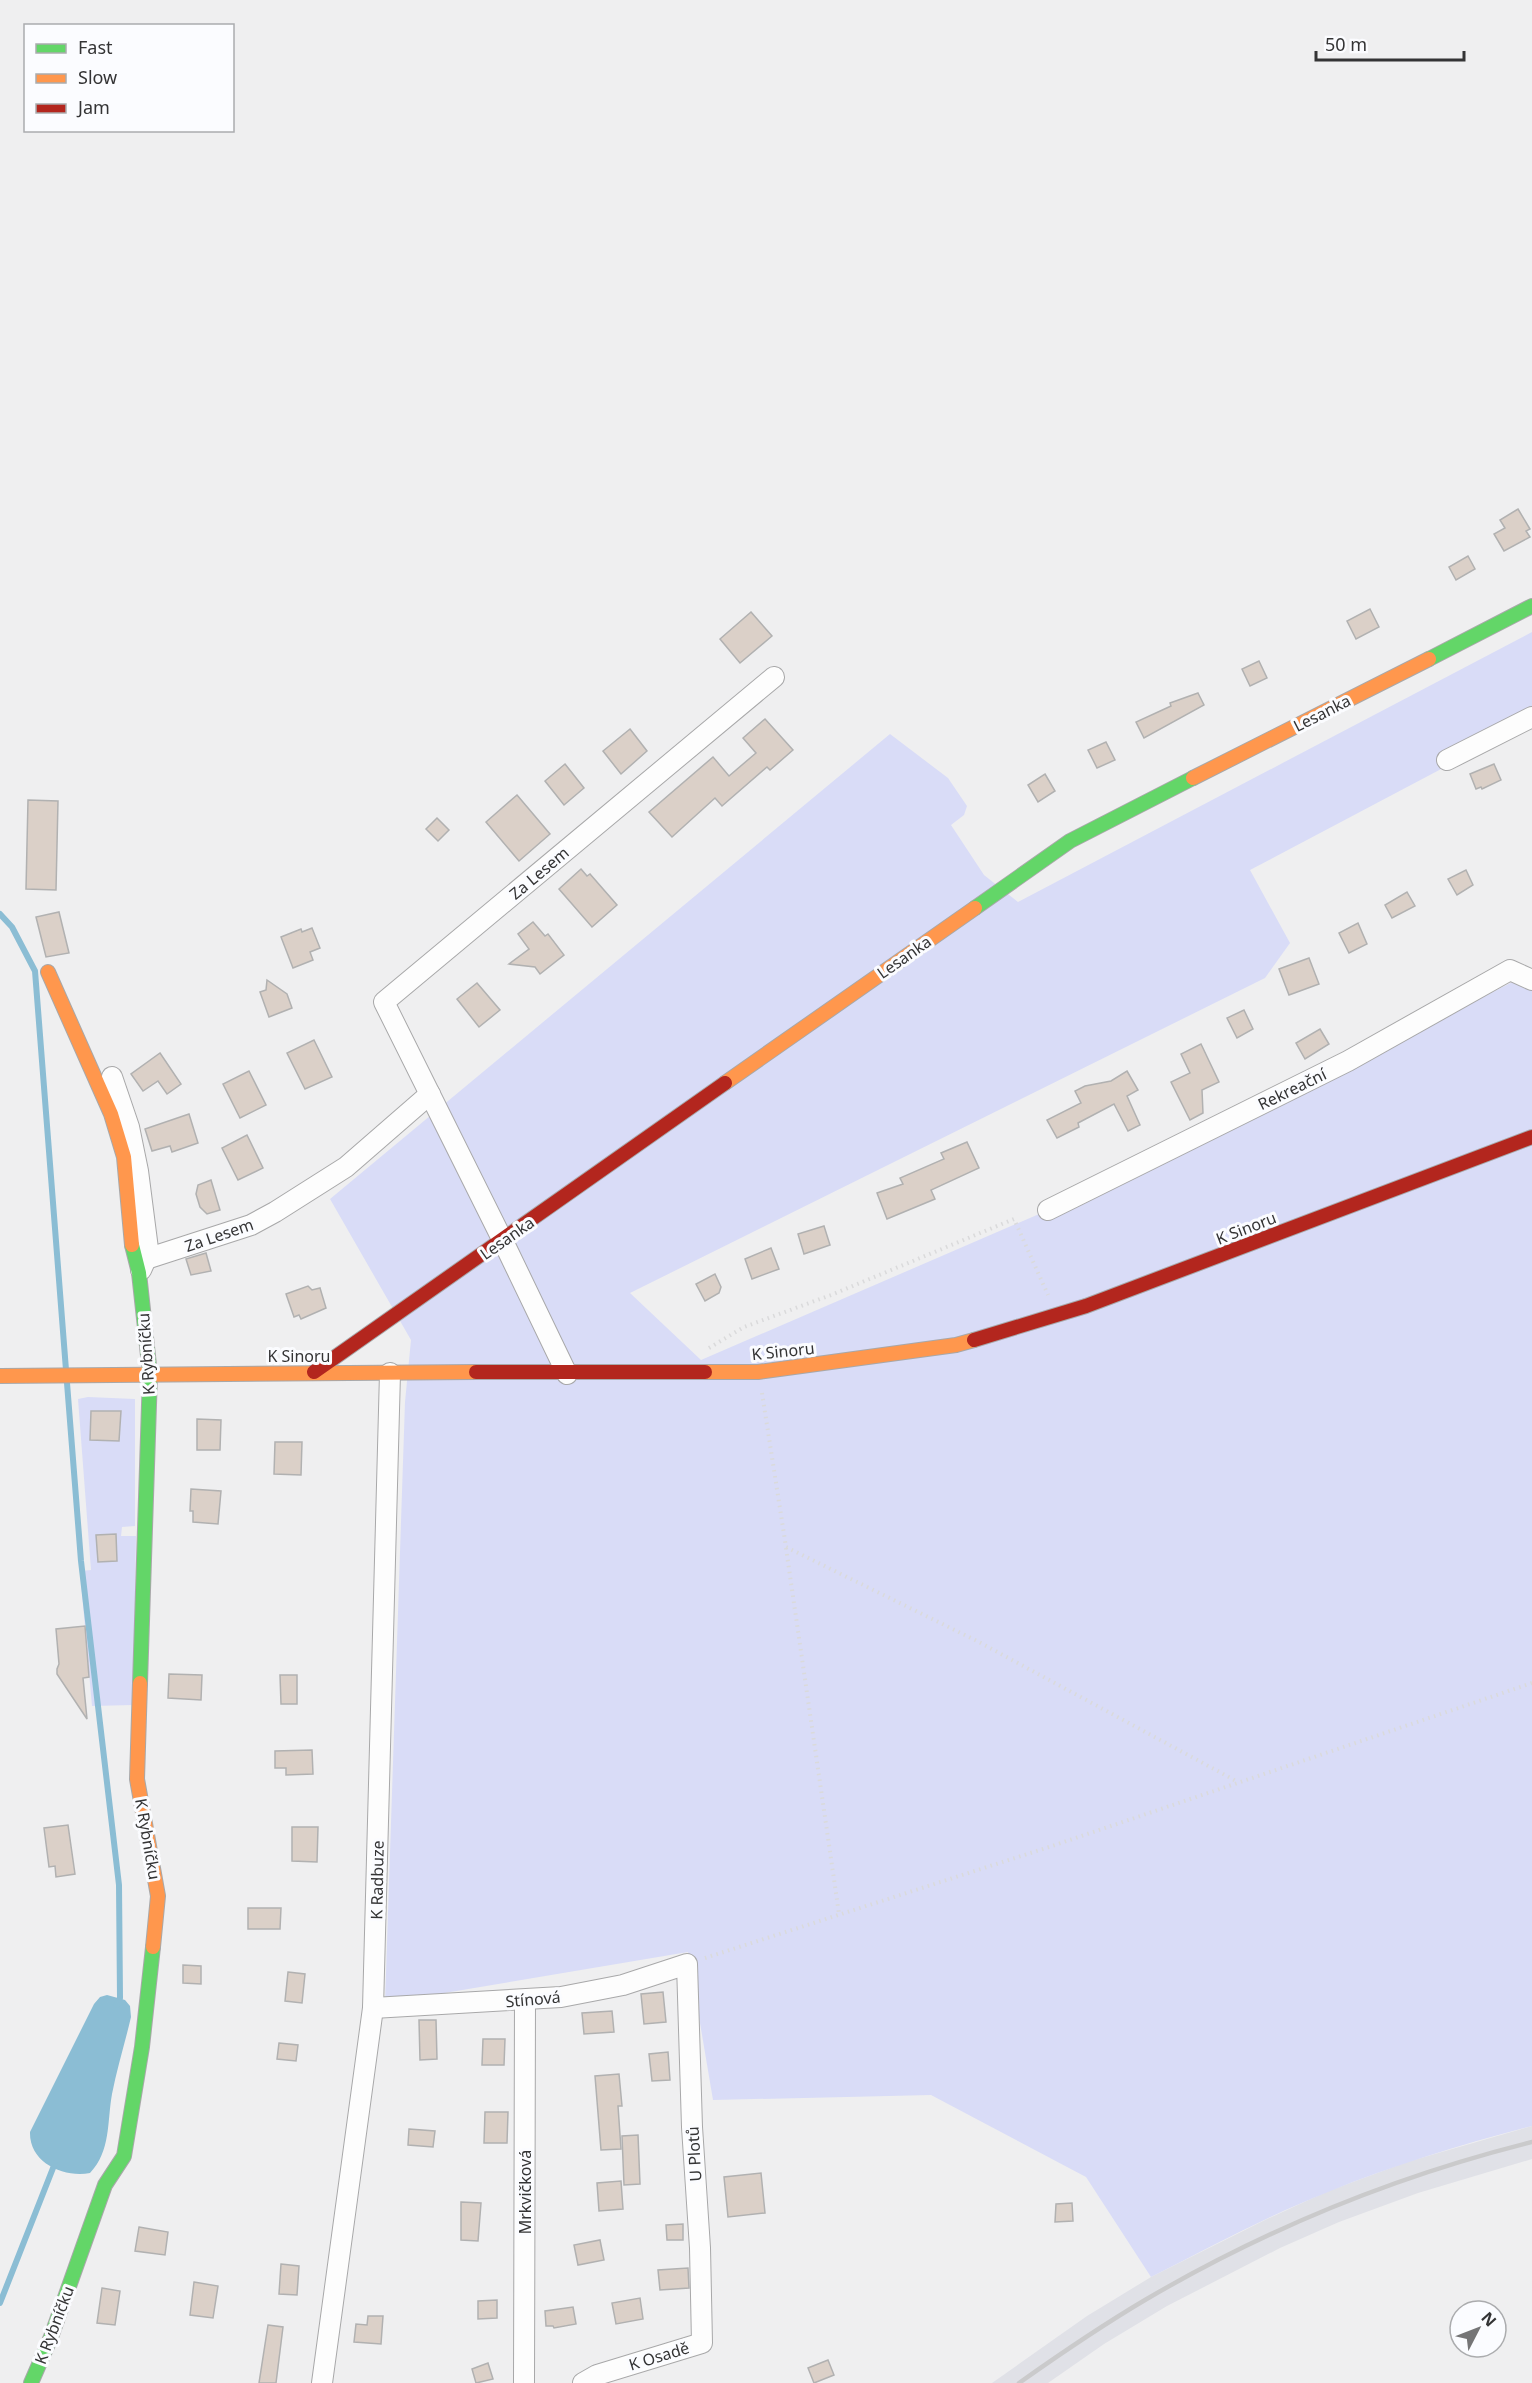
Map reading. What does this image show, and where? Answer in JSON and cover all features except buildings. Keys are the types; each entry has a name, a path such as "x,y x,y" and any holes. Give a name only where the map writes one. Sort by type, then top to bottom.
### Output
{"street":[{"name":"Lesanka","path":"314,1372 1070,841 1532,606"},
{"name":"Za Lesem","path":"567,1374 384,1002 774,677"},
{"path":"1447,760 1532,717"},
{"name":"Rekreační","path":"1048,1210 1348,1061 1510,970 1532,980"},
{"name":"K Rybníčku","path":"48,972 111,1114 124,1157 132,1246 142,1266"},
{"name":"K Rybníčku","path":"31,2383 51,2337 105,2185 124,2156 142,2047 158,1896 137,1779 150,1374 142,1266 147,1239 138,1171 129,1127 112,1077"},
{"name":"Za Lesem","path":"142,1266 251,1225 275,1212 346,1167 430,1094"},
{"name":"K Sinoru","path":"0,1377 314,1372 567,1374 758,1372 956,1346 1086,1306 1532,1137"},
{"name":"K Radbuze","path":"322,2383 374,2008 390,1373"},
{"name":"Stínová","path":"374,2008 525,2001 561,1997 623,1985 687,1964"},
{"name":"U Plotů","path":"687,1964 702,2343"},
{"name":"Mrkvičková","path":"524,2383 525,2001"},
{"name":"K Osadě","path":"583,2383 607,2372 702,2343"}],"path":[{"path":"705,1350 744,1327 831,1295 1014,1219 1057,1315"},
{"path":"758,1372 786,1547 839,1914"},
{"path":"786,1547 977,1641 1238,1782"},
{"path":"687,1964 1049,1846 1532,1683"}],"shaded area":[{"path":"1532,632 1532,721 1250,870 1290,943 1265,978 630,1293 701,1360 1178,1154 1532,972 1532,2126 1429,2156 1305,2201 1151,2277 1086,2177 931,2095 713,2100 688,1952 385,2003 405,1402 411,1340 330,1199 890,734 948,778 967,806 964,815 951,825 984,875 1018,902"},
{"path":"88,1397 135,1399 135,1526 122,1527 121,1536 136,1536 133,1705 92,1706 80,1571 91,1570 78,1399"},
{"path":"107,1995 125,2000 130,2006 131,2017 112,2094 105,2146 90,2173 70,2173 50,2166 42,2160 31,2143 30,2132 94,2004 100,1997"},
{"path":"1532,2126 1532,2159 1418,2193 1339,2222 1280,2248 1167,2306 1104,2344 1048,2383 992,2383 1087,2316 1151,2277 1267,2219 1326,2192 1407,2162"}],"waterway":[{"path":"0,914 12,927 35,971 66,1370"},
{"path":"67,1383 81,1561 119,1885 120,1998 117,2005"},
{"path":"0,2303 55,2163"}],"railway":[{"path":"1019,2383 1081,2340 1145,2300 1237,2250 1382,2188 1431,2171 1532,2142"}],"traffic: fast":[{"path":"1429,659 1532,606"},
{"path":"975,908 1070,841 1193,778"},
{"path":"132,1245 139,1273 150,1374 140,1683"},
{"path":"31,2383 51,2337 105,2185 124,2156 142,2047 153,1947"}],"traffic: slow":[{"path":"1193,778 1429,659"},
{"path":"725,1083 975,908"},
{"path":"48,972 111,1114 124,1157 132,1245"},
{"path":"705,1372 758,1372 956,1345 974,1340"},
{"path":"0,1376 476,1372"},
{"path":"140,1683 137,1779 158,1896 153,1947"}],"traffic: jam":[{"path":"314,1372 725,1083"},
{"path":"974,1340 1086,1306 1532,1137"},
{"path":"476,1372 705,1372"}]}
